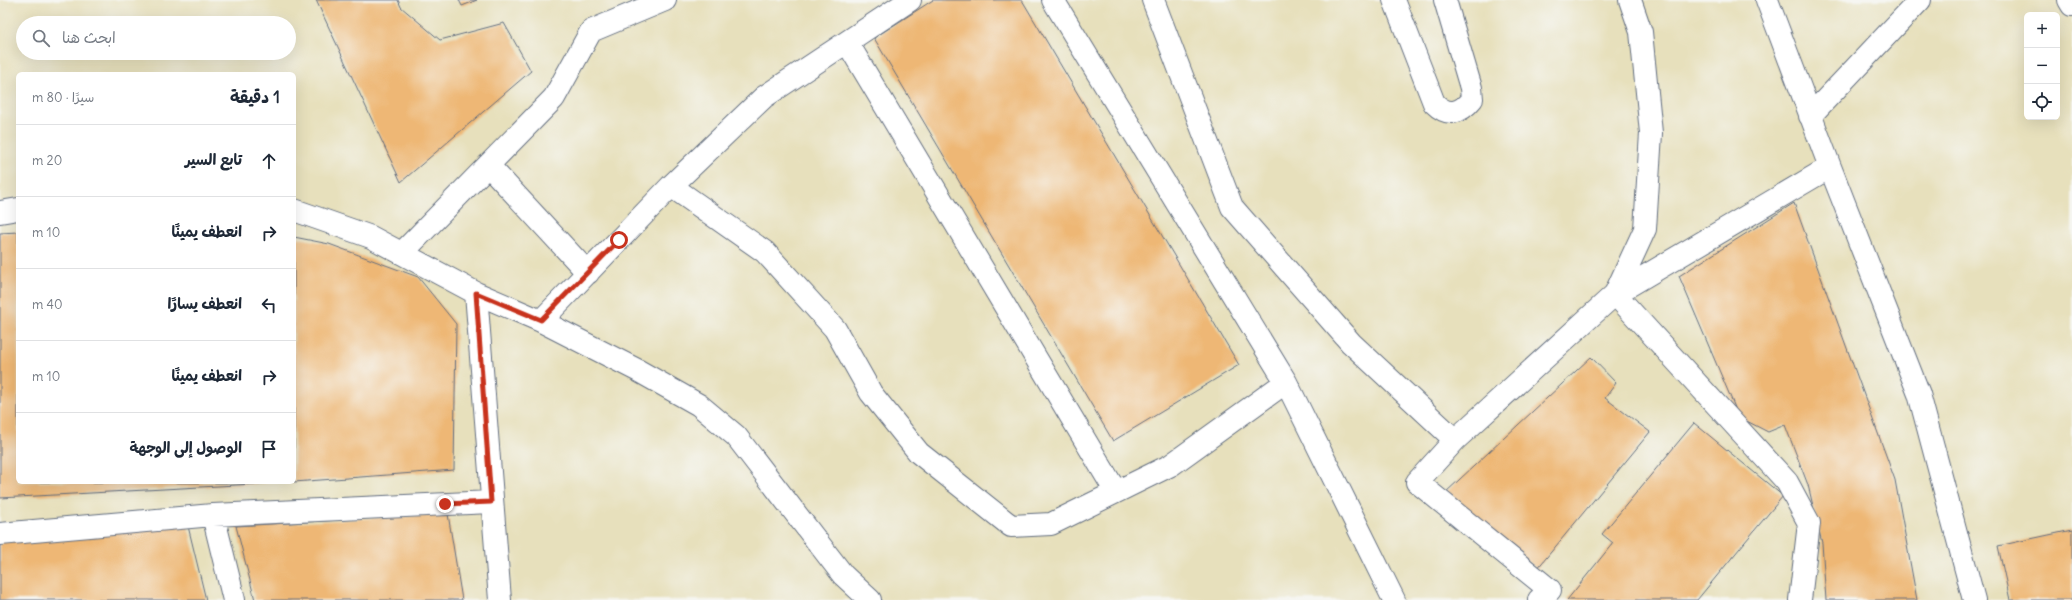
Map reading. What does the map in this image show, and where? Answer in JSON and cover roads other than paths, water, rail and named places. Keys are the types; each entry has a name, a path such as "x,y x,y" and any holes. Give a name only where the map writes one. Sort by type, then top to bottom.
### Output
{"street":[{"path":"402,253 554,98 591,31 665,0"},
{"path":"541,320 671,186 764,97 910,0"},
{"path":"1053,0 1286,382 1394,600"},
{"path":"1153,0 1232,207 1351,343 1455,440"},
{"path":"1394,0 1434,103 1442,111 1452,112 1464,109 1472,99 1471,88 1445,0"},
{"path":"1615,294 1645,229 1651,133 1641,32 1630,0"},
{"path":"1767,0 1810,116 1919,394 1974,600"},
{"path":"1810,116 1920,0"},
{"path":"2069,0 2072,5"},
{"path":"847,42 1116,492"},
{"path":"488,165 588,273"},
{"path":"1539,600 1550,590 1417,482 1455,440 1615,294 1830,167"},
{"path":"671,186 765,252 835,329 871,393 919,453 1011,526 1051,524 1170,465 1286,382"},
{"path":"0,212 16,209"},
{"path":"296,211 371,237 476,293 541,320 637,370 699,405 731,431 844,575 870,600"},
{"path":"476,293 491,502 500,600"},
{"path":"1615,294 1787,482 1808,523 1800,600"},
{"path":"0,534 213,515 491,502"},
{"path":"213,515 234,600"}]}
